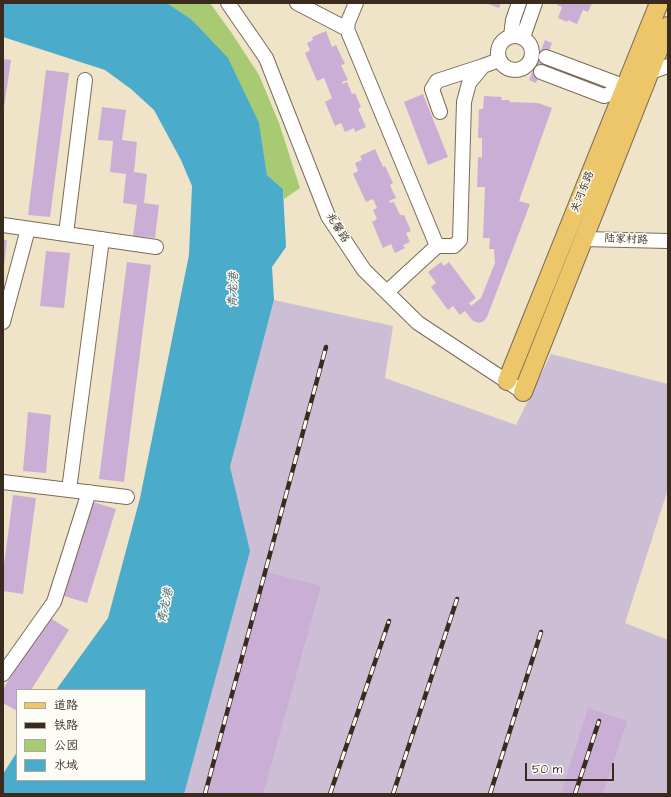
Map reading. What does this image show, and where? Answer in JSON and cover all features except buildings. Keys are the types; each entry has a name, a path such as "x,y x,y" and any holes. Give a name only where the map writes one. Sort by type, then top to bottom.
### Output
{"main road":[{"name":"关河东路","path":"507,381 659,3"},
{"name":"关河东路","path":"523,392 668,26"}],"street":[{"name":"兆馨路","path":"228,3 266,58 328,216 364,270 418,323 523,392"},
{"path":"297,3 347,29"},
{"path":"356,3 348,22 347,29 437,246"},
{"path":"517,36 513,20 519,3"},
{"path":"517,36 535,3"},
{"path":"626,87 539,53 528,40 517,36 505,38 498,48 499,60 511,70 533,69 604,96 626,87 651,72 668,66"},
{"path":"533,69 532,58 539,53"},
{"path":"440,112 432,89 437,81 499,60"},
{"path":"387,292 437,246 454,246 460,240 464,102 469,83 483,66"},
{"path":"66,234 85,80"},
{"path":"3,225 156,247"},
{"path":"3,322 28,229"},
{"path":"69,490 102,239"},
{"name":"陆家村路","path":"584,239 668,241"},
{"path":"3,482 127,497"},
{"path":"3,674 54,602 89,492"}],"shaded area":[{"path":"274,300 393,326 385,378 516,425 551,354 668,384 667,492 625,623 668,640 668,794 77,794 146,781 145,689 230,467"}],"green space":[{"path":"167,3 210,3 259,75 279,123 300,188 284,199 283,189 267,175 259,126 191,19"}],"water":[{"name":"青龙港","path":"3,3 167,3 191,19 228,58 259,123 267,175 283,189 286,247 272,267 274,300 230,467 250,551 184,794 3,794 3,774 16,754 16,781 146,781 146,689 57,689 108,618 140,498 189,255 192,186 181,160 154,110 131,89 105,70 3,37"}],"railway":[{"path":"205,794 326,347"},
{"path":"393,794 457,599"},
{"path":"330,794 389,621"},
{"path":"490,794 541,632"},
{"path":"575,794 599,721"}]}
